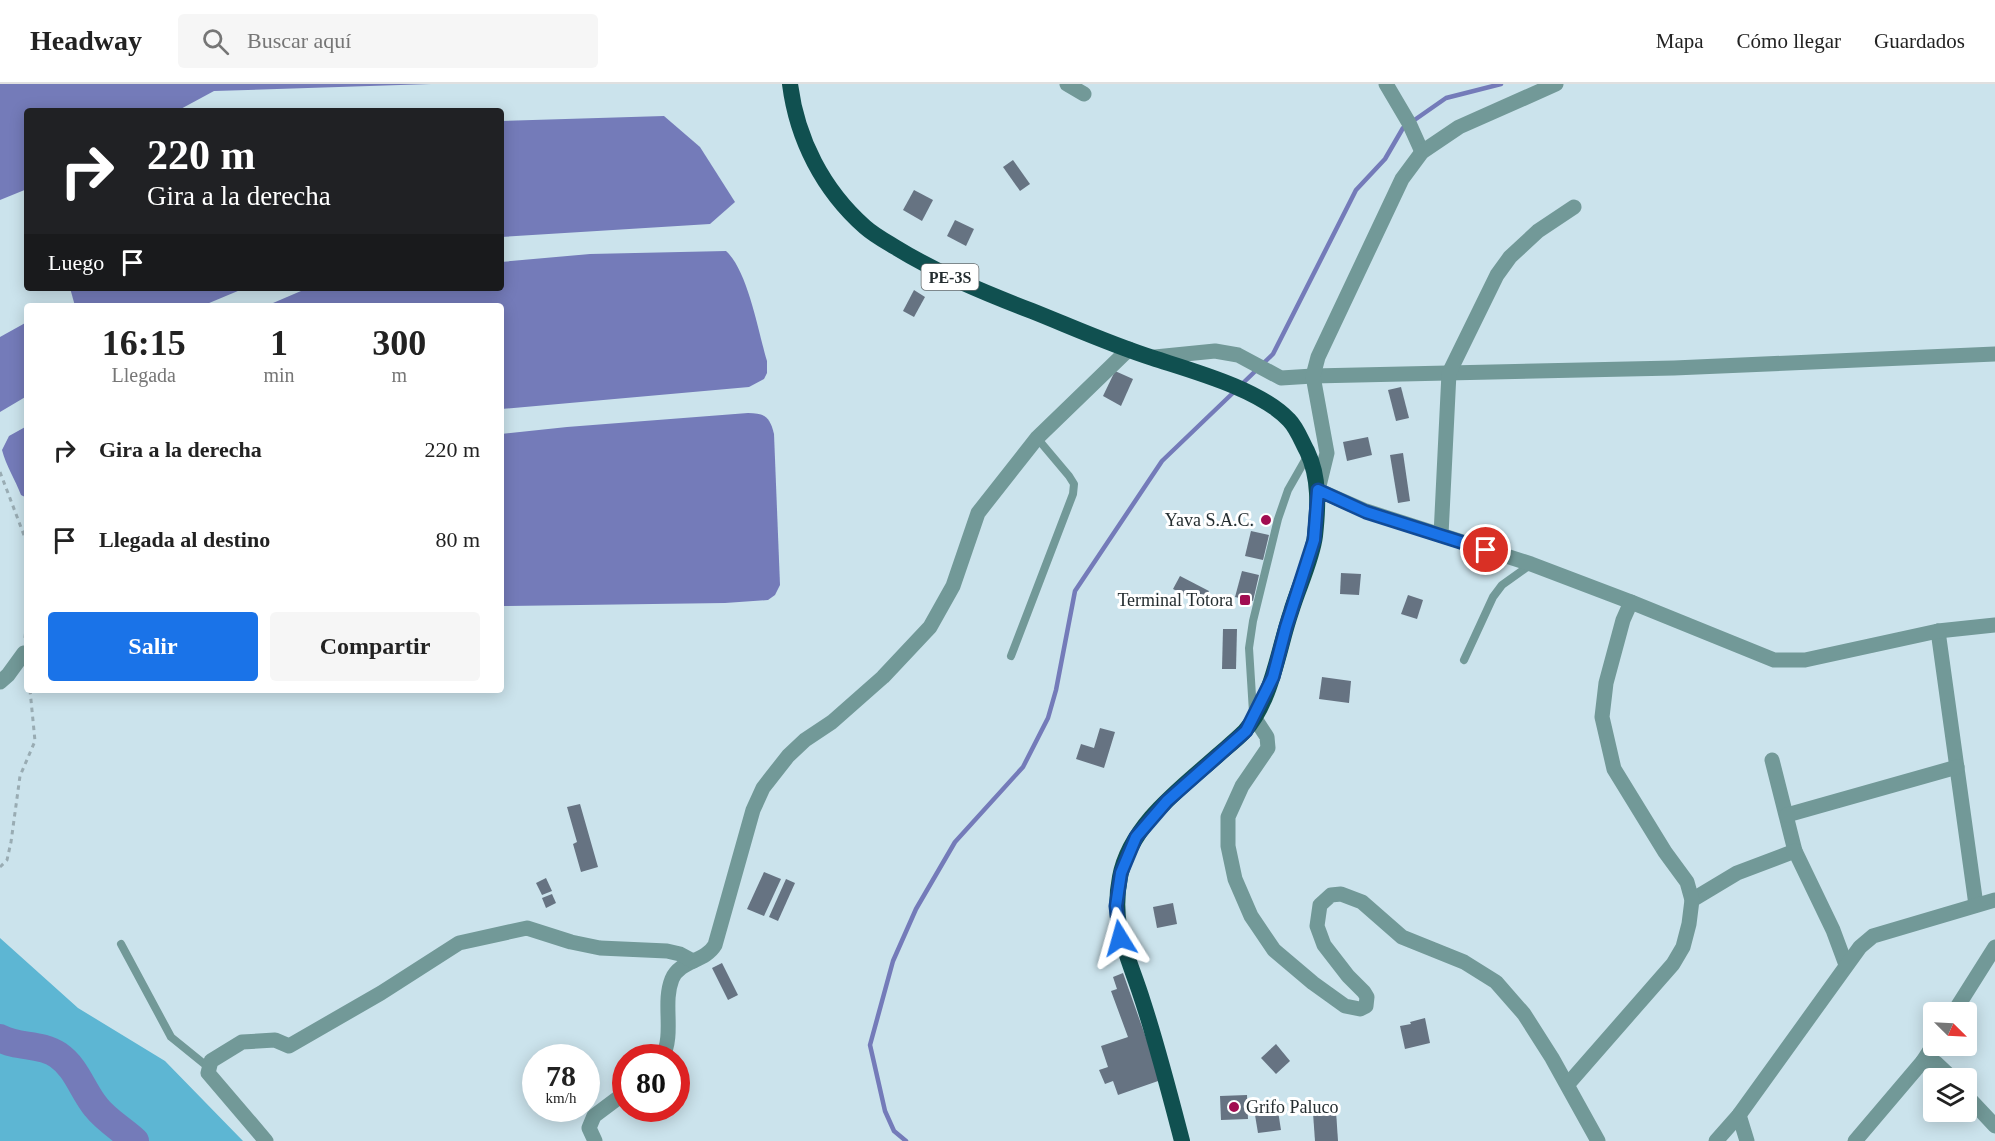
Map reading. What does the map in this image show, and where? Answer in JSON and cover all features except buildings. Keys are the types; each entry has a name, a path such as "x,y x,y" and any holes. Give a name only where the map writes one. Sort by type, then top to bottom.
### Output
{"highway":[{"name":"PE-3S","path":"790,84 793,108 805,144 815,163 843,206 868,230 926,266 973,288 1150,357 1197,371 1260,398 1290,421 1309,454 1318,490 1314,540 1286,627 1273,677 1246,731 1167,801 1136,837 1121,873 1116,906 1120,938 1143,1000 1182,1141"}],"street":[{"path":"1067,84 1084,94"},
{"path":"1386,84 1409,123 1422,152"},
{"path":"1556,84 1459,127 1422,152 1402,179 1318,357 1313,376 1327,453 1318,490 1366,512 1531,564 1774,660 1805,660 1938,631 1995,625"},
{"path":"1441,535 1449,373 1497,275 1510,257 1539,231 1574,207"},
{"path":"667,1044 667,1000 671,983 680,968 712,951 715,945 753,810 763,788 788,756 805,740 832,722 883,677 930,627 953,586 978,513 1037,438 1129,349"},
{"path":"1150,357 1215,351 1238,355 1281,378 1674,368 1995,354"},
{"path":"1568,1084 1672,964 1683,947 1689,924 1692,900 1687,882 1665,852 1614,769 1602,717 1606,682 1623,620 1631,602"},
{"path":"1938,631 1976,905"},
{"path":"0,682 24,653"},
{"path":"1254,717 1267,737 1268,748 1242,786 1228,817 1228,846 1235,879 1251,916 1274,950 1313,983 1345,1005 1360,1009 1366,1006 1367,997 1364,992 1348,976 1324,945 1317,926 1320,905 1331,895 1341,894 1362,902 1402,937 1464,962 1496,982 1524,1014 1568,1084 1598,1141"},
{"path":"1772,760 1795,851 1833,930 1846,965"},
{"path":"1786,815 1957,767"},
{"path":"1692,900 1737,873 1795,851"},
{"path":"1716,1141 1739,1115 1860,947 1874,936 1995,900"},
{"path":"266,1141 208,1073 208,1067 216,1056 242,1042 275,1040 289,1046 381,993 459,943 527,928 571,942 600,948 667,951 680,954 693,961"},
{"path":"1960,1002 1995,947"},
{"path":"1855,1141 1926,1056"},
{"path":"1923,1060 1936,1063 1941,1068"},
{"path":"595,1141 590,1128 594,1116 612,1102"},
{"path":"1977,1107 1995,1126"},
{"path":"1739,1115 1747,1141"}],"lane":[{"path":"1011,656 1073,494 1074,483 1037,438"},
{"path":"1254,717 1250,648 1253,621 1278,519 1288,490 1309,454"},
{"path":"1464,660 1493,597 1502,585 1531,564"},
{"path":"121,944 171,1037 208,1067"}],"path":[{"path":"0,472 24,535"},
{"path":"0,867 7,860 11,842 20,776 35,741 30,693"}],"shaded area":[{"path":"0,84 431,84 214,91 183,108 24,108 24,190 0,200"},
{"path":"664,116 700,147 735,202 710,224 504,237 504,121"},
{"path":"726,251 740,272 756,318 767,361 767,373 764,379 749,387 504,409 504,303 273,303 301,291 504,291 504,262 590,254"},
{"path":"71,291 238,291 209,303 74,303"},
{"path":"24,324 24,398 0,412 0,337"},
{"path":"748,413 766,417 774,434 780,585 775,595 768,600 725,603 504,606 504,434"},
{"path":"24,428 24,496 21,495 2,450 9,436"},
{"path":"0,938 78,1008 165,1061 243,1141 0,1141"}],"waterway":[{"path":"1242,384 1273,354 1356,190 1385,159 1403,128 1446,98 1501,84"},
{"path":"906,1141 894,1131 885,1111 870,1045 893,961 916,909 955,842 1023,767 1048,718 1056,690 1075,591 1162,461 1236,390"},
{"path":"0,1038 51,1051 65,1060 100,1112 135,1141"}],"place":[{"name":"Yava S.A.C.","path":"1266,520"},
{"name":"Terminal Totora","path":"1245,600"},
{"name":"Grifo Paluco","path":"1234,1107"}],"route":[{"path":"1120,938 1116,906 1121,873 1136,837 1167,801 1246,731 1273,677 1286,627 1314,540 1318,490 1366,512 1486,550"}]}
